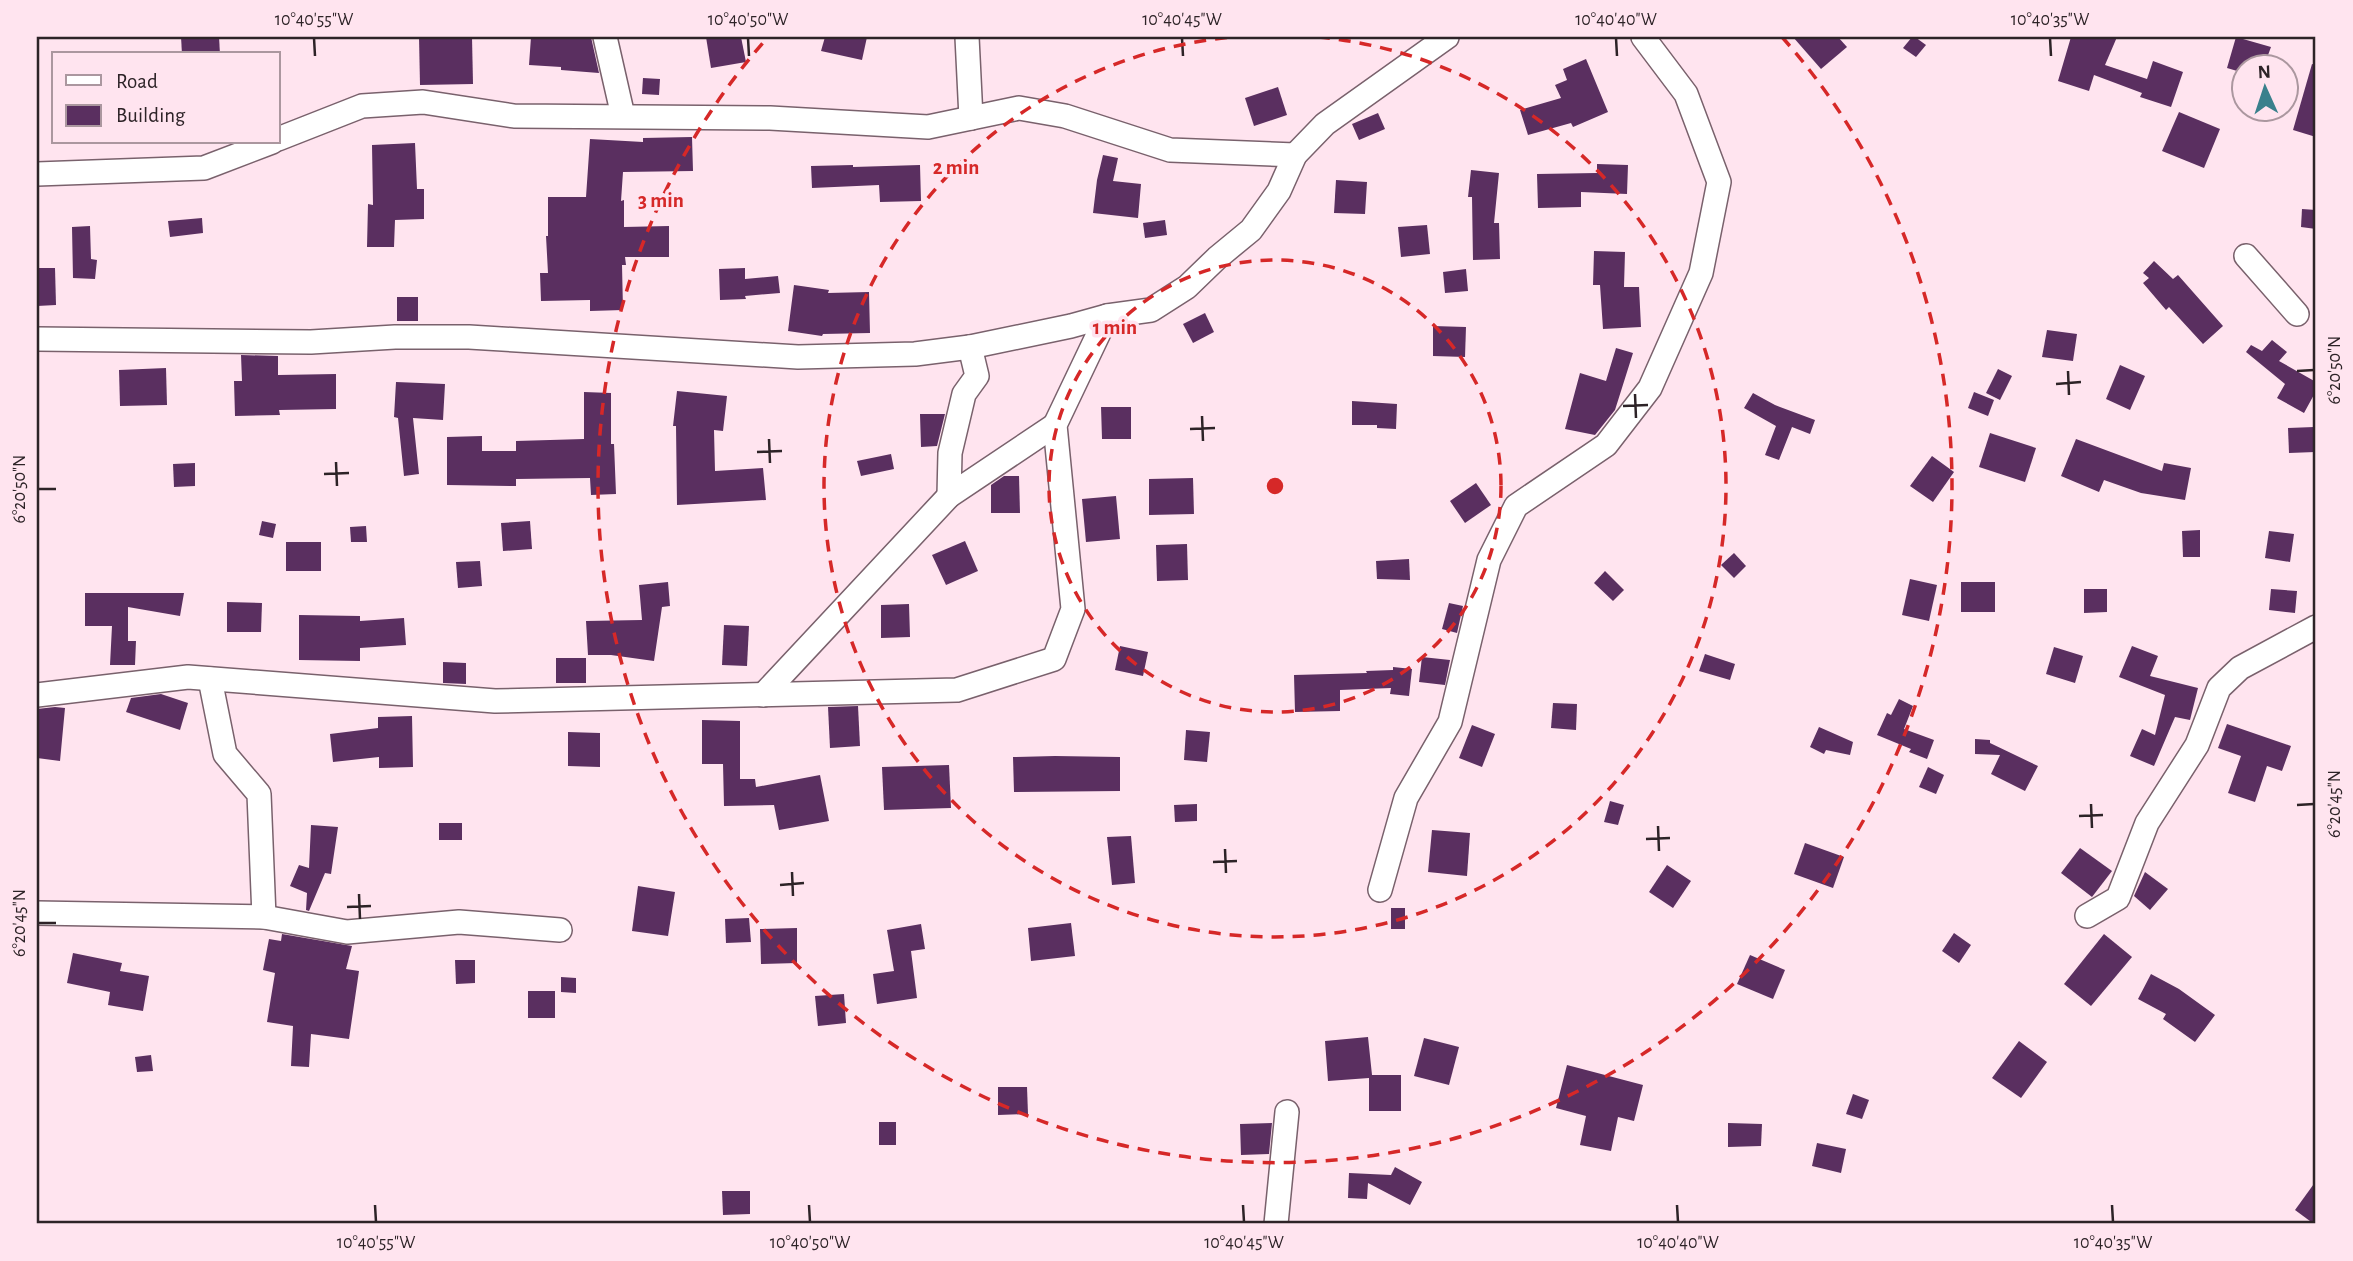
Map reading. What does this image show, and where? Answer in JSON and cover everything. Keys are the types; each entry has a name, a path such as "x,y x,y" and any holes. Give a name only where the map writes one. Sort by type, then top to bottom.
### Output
{"street":[{"path":"605,37 623,117"},
{"path":"967,37 971,118"},
{"path":"37,339 311,342 395,337 469,337 798,357 915,354 970,347 1107,316 1151,310 1186,287 1251,230 1279,191 1295,155 1325,124 1447,37"},
{"path":"1380,890 1406,799 1450,722 1489,560 1516,506 1606,446 1650,388 1701,273 1719,182 1686,94 1643,37"},
{"path":"280,138 362,106 423,102 514,116 770,118 928,127 1019,108 1065,116 1170,150 1295,155"},
{"path":"37,174 204,168 266,144"},
{"path":"2246,256 2297,314"},
{"path":"37,695 188,677 495,701 957,690 1054,659 1073,609 1055,425 1107,316"},
{"path":"1071,326 1080,371"},
{"path":"949,496 950,453 964,394 977,376 970,347"},
{"path":"763,695 949,496 1055,425"},
{"path":"2087,916 2118,898 2147,823 2197,746 2219,688 2240,668 2316,627"},
{"path":"210,679 225,754 259,794 264,917"},
{"path":"37,913 264,917 347,932 459,922 560,930"},
{"path":"1276,1224 1287,1111"}],"building":[{"path":"181,37 219,37 220,52 182,52"},
{"path":"419,37 472,37 473,84 420,85"},
{"path":"531,37 591,37 599,73 529,65"},
{"path":"706,37 741,37 746,62 711,68"},
{"path":"825,37 867,37 862,60 821,51"},
{"path":"1793,37 1838,37 1847,47 1821,69"},
{"path":"1912,37 1926,45 1916,57 1903,48"},
{"path":"2071,37 2117,37 2105,65 2147,79 2153,61 2183,72 2171,107 2140,97 2142,93 2094,75 2089,91 2058,81"},
{"path":"2236,37 2271,47 2269,52 2232,52"},
{"path":"1586,59 1608,112 1573,127 1571,123 1528,135 1520,110 1561,98 1555,85 1567,80 1563,69"},
{"path":"2312,64 2316,65 2316,137 2293,130 2295,122 2300,122 2300,106"},
{"path":"643,78 660,79 659,95 642,94"},
{"path":"1278,87 1287,115 1254,126 1245,98"},
{"path":"2179,112 2220,129 2204,168 2162,151"},
{"path":"1378,113 1385,129 1359,140 1352,124"},
{"path":"692,137 693,171 623,172 621,201 624,200 624,227 669,226 669,257 625,257 626,265 622,265 623,310 590,311 590,300 541,301 540,273 548,273 548,197 586,197 590,139 643,142 643,138"},
{"path":"415,143 417,189 424,189 424,219 395,220 394,247 367,247 368,204 373,205 372,145"},
{"path":"1103,155 1118,158 1113,181 1141,184 1138,218 1093,213"},
{"path":"1597,164 1628,165 1627,194 1581,192 1581,207 1538,208 1537,174 1597,173"},
{"path":"920,165 921,201 880,202 879,185 812,188 811,166"},
{"path":"1471,170 1499,173 1494,223 1499,223 1500,259 1473,260 1472,197 1468,197"},
{"path":"1336,180 1367,182 1365,214 1334,213"},
{"path":"2302,209 2316,210 2316,229 2301,227"},
{"path":"202,218 203,233 170,237 168,221"},
{"path":"1165,220 1167,235 1145,238 1143,223"},
{"path":"1427,225 1430,254 1401,257 1398,227"},
{"path":"90,226 91,259 97,260 95,279 73,278 72,227"},
{"path":"1594,251 1625,252 1624,287 1639,287 1641,327 1603,329 1600,285 1593,285"},
{"path":"2154,261 2173,279 2178,275 2223,326 2203,344 2169,307 2166,310 2143,283 2149,278 2143,273"},
{"path":"37,268 55,268 56,305 37,306"},
{"path":"745,268 745,279 778,276 780,293 720,300 719,269"},
{"path":"1466,269 1468,291 1445,293 1443,272"},
{"path":"794,285 829,290 828,293 869,292 870,333 822,336 788,331"},
{"path":"397,297 418,297 418,321 397,321"},
{"path":"1205,313 1214,332 1193,343 1183,324"},
{"path":"1433,326 1466,327 1465,357 1433,356"},
{"path":"2047,330 2077,334 2073,361 2042,357"},
{"path":"2272,340 2287,352 2279,361 2316,382 2316,391 2304,413 2277,398 2285,384 2246,352 2251,345 2262,351"},
{"path":"1616,348 1633,353 1615,410 1595,435 1565,429 1580,373 1606,381"},
{"path":"241,355 278,356 278,375 336,374 336,409 279,410 280,415 235,416 234,381 242,381"},
{"path":"2120,365 2145,376 2130,410 2106,399"},
{"path":"166,368 167,405 120,406 119,370"},
{"path":"1998,369 2012,376 2000,400 1986,393"},
{"path":"396,382 445,384 443,420 413,418 419,474 404,476 398,418 394,417"},
{"path":"677,391 727,396 723,431 714,430 715,471 763,468 766,500 677,505 676,426 673,426"},
{"path":"584,392 611,393 611,444 614,444 616,494 591,495 590,478 516,479 516,486 447,485 447,437 482,436 482,451 516,451 516,441 584,439"},
{"path":"1974,392 1994,400 1988,416 1968,408"},
{"path":"1753,393 1775,405 1815,420 1810,434 1792,427 1779,460 1765,455 1776,426 1744,408"},
{"path":"1352,401 1397,404 1396,429 1377,428 1377,425 1352,425"},
{"path":"1101,407 1131,407 1131,439 1102,439"},
{"path":"920,414 945,414 937,446 921,447"},
{"path":"2314,427 2315,452 2289,453 2288,428"},
{"path":"1990,433 2036,448 2025,482 1979,467"},
{"path":"2076,439 2162,471 2164,463 2191,468 2185,500 2141,493 2104,480 2099,492 2061,476"},
{"path":"891,454 894,469 861,476 857,461"},
{"path":"1932,456 1954,472 1933,502 1910,486"},
{"path":"195,463 195,486 174,487 173,464"},
{"path":"1004,476 1019,476 1020,513 991,513 991,485"},
{"path":"1193,478 1194,514 1149,515 1149,479"},
{"path":"1476,483 1491,505 1465,523 1450,501"},
{"path":"1116,496 1120,539 1086,542 1082,499"},
{"path":"262,521 276,524 273,538 259,535"},
{"path":"530,521 532,549 503,551 501,523"},
{"path":"366,526 367,542 351,542 350,527"},
{"path":"2200,530 2200,557 2183,557 2182,531"},
{"path":"2269,531 2294,534 2290,562 2265,558"},
{"path":"965,541 978,571 946,585 932,555"},
{"path":"286,542 321,542 321,571 286,571"},
{"path":"1187,544 1188,580 1157,581 1156,545"},
{"path":"1734,553 1746,566 1734,578 1721,565"},
{"path":"1409,559 1410,580 1377,579 1376,561"},
{"path":"480,561 482,586 458,588 456,562"},
{"path":"1605,571 1624,590 1613,601 1594,583"},
{"path":"1910,579 1937,585 1929,621 1902,615"},
{"path":"668,582 670,606 662,607 654,661 588,655 586,621 642,620 639,585"},
{"path":"1961,582 1995,582 1995,612 1961,612"},
{"path":"2084,589 2107,589 2107,612 2084,613"},
{"path":"2271,589 2297,591 2295,613 2269,610"},
{"path":"85,593 184,593 180,616 128,607 128,641 136,641 135,665 110,665 112,626 85,626"},
{"path":"227,602 262,603 261,632 227,632"},
{"path":"1449,603 1463,606 1457,633 1442,629"},
{"path":"909,604 910,637 881,638 881,605"},
{"path":"299,615 360,616 360,621 404,618 406,645 360,648 360,661 299,660"},
{"path":"724,625 749,626 747,666 722,665"},
{"path":"1120,646 1148,652 1143,676 1115,670"},
{"path":"2132,646 2158,656 2150,676 2198,688 2190,720 2175,717 2154,766 2130,756 2142,729 2155,735 2165,695 2119,677"},
{"path":"2054,647 2083,656 2075,683 2046,674"},
{"path":"1705,654 1735,664 1730,680 1699,671"},
{"path":"1422,657 1450,660 1445,685 1419,682"},
{"path":"556,658 586,658 586,683 556,683"},
{"path":"443,662 466,663 466,684 443,683"},
{"path":"1393,667 1412,669 1409,696 1390,694 1391,688 1340,690 1340,711 1295,712 1294,675 1367,673 1366,671 1393,670"},
{"path":"161,694 188,703 180,730 126,712 131,698"},
{"path":"1899,699 1913,706 1904,729 1934,740 1927,759 1877,735 1887,713 1891,715"},
{"path":"1553,703 1577,704 1576,730 1551,728"},
{"path":"858,706 860,746 830,748 828,707"},
{"path":"65,708 60,761 37,758 37,709"},
{"path":"412,716 413,767 379,768 379,757 333,762 330,734 378,728 378,717"},
{"path":"702,720 740,721 740,779 755,779 756,787 820,775 829,821 779,830 774,805 724,806 723,764 702,764"},
{"path":"2227,724 2291,746 2282,771 2267,766 2255,802 2228,793 2241,756 2218,748"},
{"path":"1472,725 1495,734 1482,767 1459,758"},
{"path":"1819,727 1853,742 1850,755 1826,750 1824,754 1810,747"},
{"path":"1186,730 1210,732 1207,762 1184,760"},
{"path":"568,732 600,733 600,767 568,766"},
{"path":"1975,739 1990,740 1990,743 2038,766 2025,791 1991,774 2000,755 1975,754"},
{"path":"1013,757 1120,757 1120,791 1014,792"},
{"path":"949,765 951,808 884,810 882,767"},
{"path":"1928,767 1944,775 1936,794 1919,787"},
{"path":"1610,801 1624,805 1618,825 1604,822"},
{"path":"1197,804 1197,821 1175,822 1174,805"},
{"path":"439,823 462,823 462,840 439,840"},
{"path":"311,825 338,827 331,874 325,873 309,911 306,910 307,893 290,886 299,865 309,868"},
{"path":"1432,830 1470,833 1467,876 1428,872"},
{"path":"1131,836 1135,883 1112,885 1107,837"},
{"path":"1805,843 1844,857 1833,888 1794,874"},
{"path":"2080,848 2112,871 2092,897 2061,873"},
{"path":"1667,865 1691,881 1673,908 1649,892"},
{"path":"2145,872 2168,889 2150,910 2134,896"},
{"path":"638,886 675,892 668,936 632,931"},
{"path":"1391,908 1405,908 1405,929 1391,929"},
{"path":"749,918 751,942 726,943 725,919"},
{"path":"1071,923 1075,956 1031,961 1028,928"},
{"path":"921,924 925,949 911,951 917,998 877,1004 873,974 894,971 887,930"},
{"path":"797,928 797,963 761,964 760,929"},
{"path":"1954,933 1971,945 1959,963 1942,951"},
{"path":"282,934 352,946 346,969 359,971 349,1039 311,1034 309,1067 291,1066 293,1026 267,1022 275,973 263,970 269,939 281,941"},
{"path":"2104,934 2132,957 2091,1006 2064,984"},
{"path":"73,953 122,963 120,971 149,976 143,1011 108,1005 110,992 67,983"},
{"path":"1750,955 1785,970 1773,999 1737,984"},
{"path":"455,960 475,960 475,983 456,984"},
{"path":"2151,974 2179,989 2215,1015 2195,1042 2163,1019 2166,1014 2138,999"},
{"path":"561,977 576,978 576,993 561,992"},
{"path":"528,991 555,991 555,1018 528,1018"},
{"path":"844,994 846,1023 818,1026 815,996"},
{"path":"1368,1037 1372,1075 1401,1075 1401,1111 1369,1111 1369,1078 1328,1081 1325,1041"},
{"path":"1424,1038 1459,1047 1449,1085 1414,1076"},
{"path":"2019,1041 2047,1062 2021,1098 1992,1078"},
{"path":"151,1055 153,1071 137,1072 135,1057"},
{"path":"1567,1065 1643,1085 1634,1121 1618,1117 1611,1151 1580,1145 1586,1116 1556,1108"},
{"path":"998,1087 1027,1087 1028,1114 998,1115"},
{"path":"1853,1094 1869,1100 1862,1119 1846,1114"},
{"path":"879,1122 896,1122 896,1145 879,1145"},
{"path":"1272,1123 1269,1154 1241,1155 1240,1124"},
{"path":"1728,1123 1762,1124 1761,1146 1728,1147"},
{"path":"1817,1143 1846,1149 1841,1173 1812,1166"},
{"path":"1395,1167 1422,1182 1410,1205 1368,1183 1367,1199 1348,1198 1349,1173 1391,1175"},
{"path":"2316,1181 2316,1224 2314,1224 2295,1210"},
{"path":"722,1191 750,1191 750,1214 723,1215"}]}
